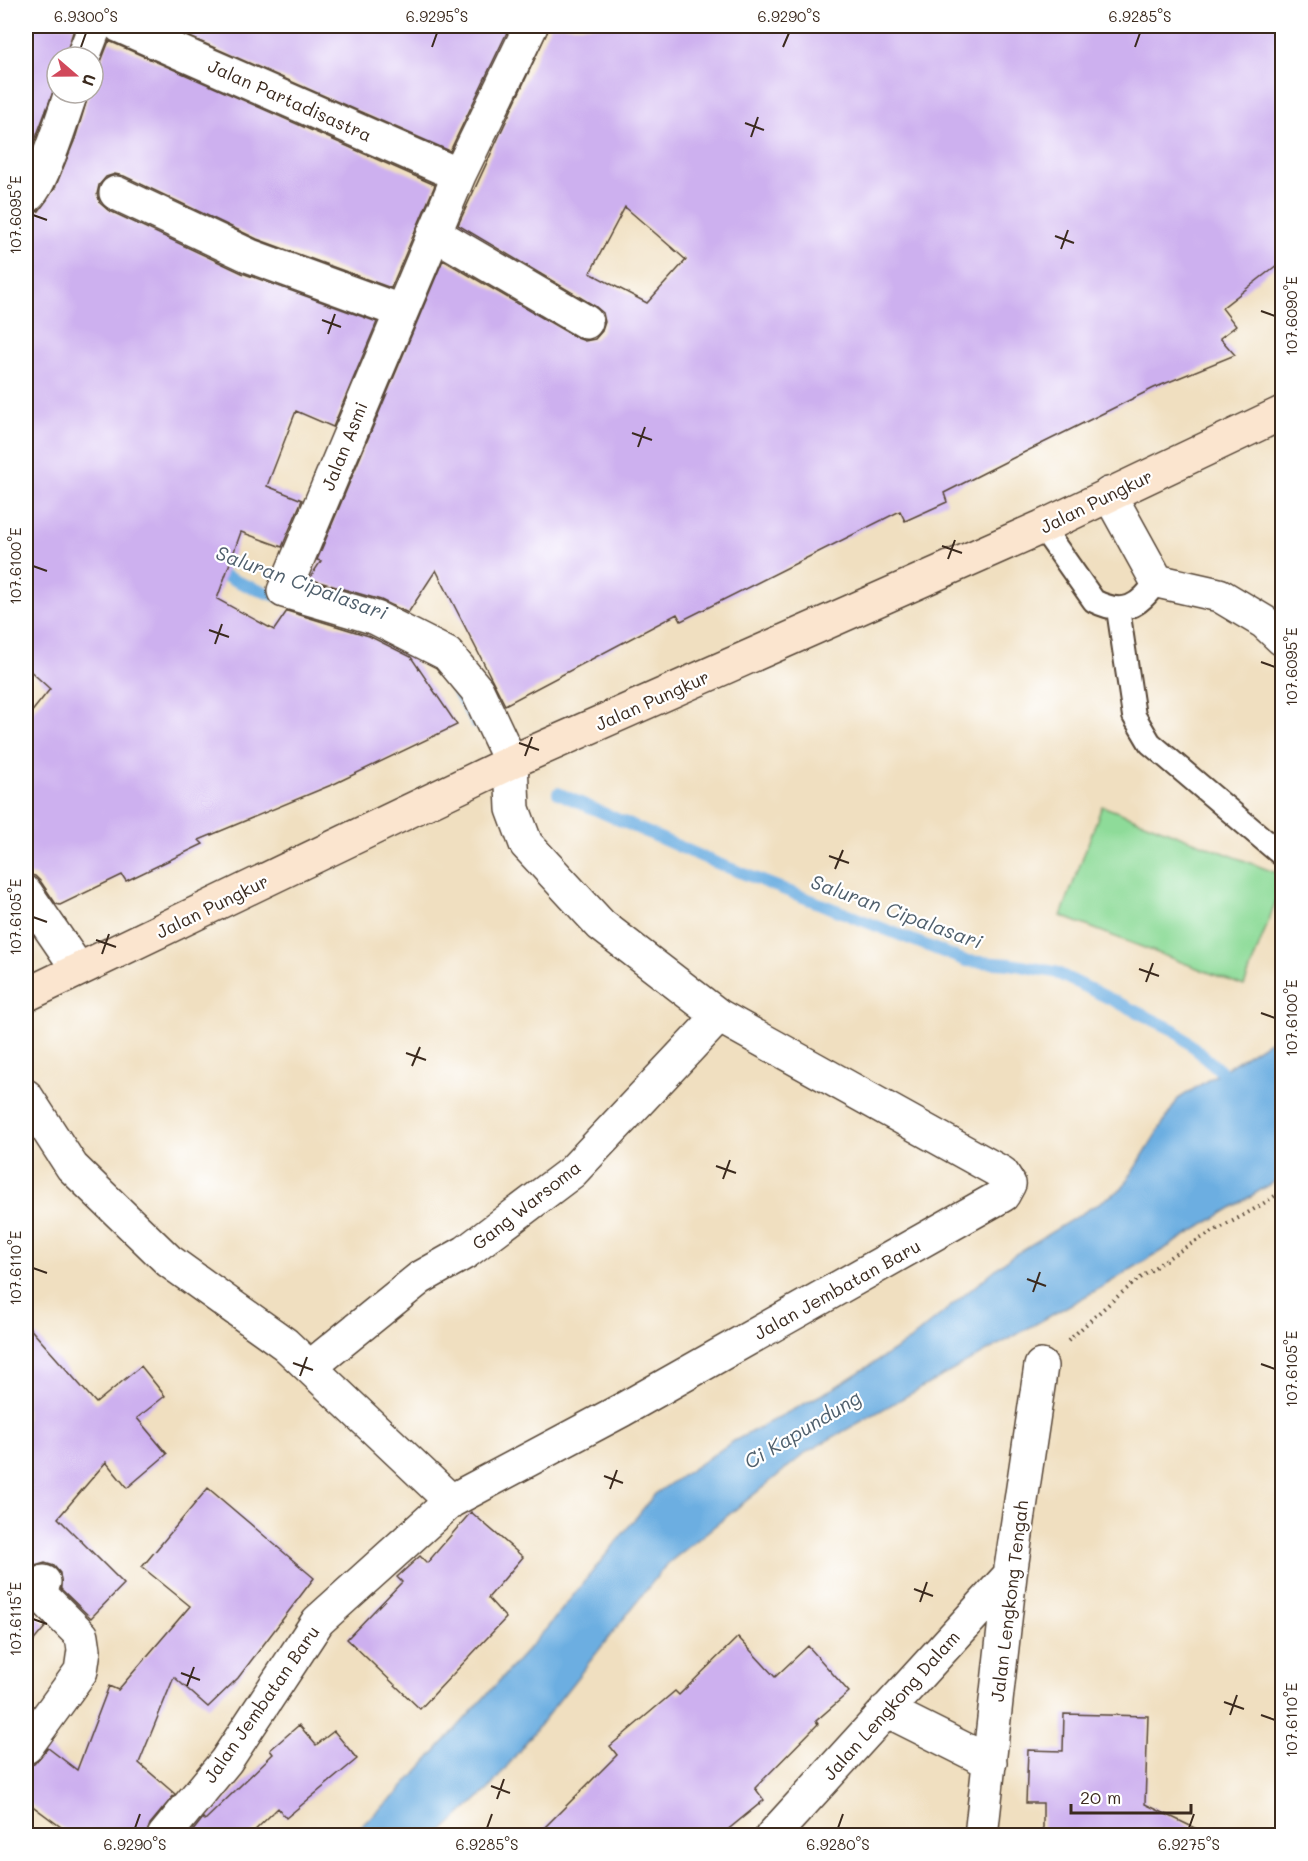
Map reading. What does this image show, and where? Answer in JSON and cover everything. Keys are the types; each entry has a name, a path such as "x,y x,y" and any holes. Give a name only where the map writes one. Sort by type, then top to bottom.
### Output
{"main road":[{"name":"Jalan Pungkur","path":"26,995 511,762 1042,527 1282,413"}],"street":[{"path":"87,45 94,26"},
{"name":"Jalan Partadisastra","path":"120,26 459,175"},
{"name":"Jalan Asmi","path":"511,762 477,690 447,654 375,618 284,591 459,175 531,26"},
{"path":"26,197 30,195 43,171 66,105"},
{"path":"116,193 250,256 400,311"},
{"path":"434,233 586,322"},
{"path":"1109,494 1158,581 1219,595 1264,622 1282,639"},
{"name":"Jalan Jembatan Baru","path":"164,1836 226,1761 318,1621 451,1501 633,1405 1004,1195 1009,1184 1002,1173 719,1016 601,925 526,844 513,809 511,762"},
{"path":"26,893 78,969"},
{"name":"Gang Warsoma","path":"310,1367 420,1278 466,1252 572,1172 719,1016"},
{"path":"26,1096 72,1167 169,1261 285,1344 451,1501"},
{"name":"Jalan Lengkong Tengah","path":"981,1836 1010,1575 1041,1366"},
{"name":"Jalan Lengkong Dalam","path":"772,1836 1010,1575"},
{"path":"26,1747 81,1671 84,1650 82,1636 41,1595 39,1589 44,1582"},
{"path":"886,1710 990,1762"}],"lane":[{"path":"1042,527 1094,601 1118,609 1134,605 1146,597 1158,581"},
{"path":"1118,609 1134,716 1150,743 1282,855"}],"path":[{"path":"1041,1366 1105,1306 1168,1258 1253,1212 1282,1191"}],"green space":[{"path":"1102,806 1282,875 1282,885 1244,986 1061,916"}],"water":[{"name":"Ci Kapundung","path":"1282,1039 1282,1177 1102,1287 808,1451 666,1565 489,1789 438,1835 351,1835 397,1794 547,1628 655,1494 734,1441 834,1388 909,1341 1009,1258 1122,1189 1178,1099 1269,1041"}],"building":[{"path":"26,26 75,26 69,45 45,45 45,105 48,105 26,164"},
{"path":"165,26 510,26 450,151"},
{"path":"550,26 1282,26 1282,261 1222,308 1236,326 1220,338 1235,355 1154,388 944,493 947,502 905,521 900,511 681,621 677,614 505,705 436,570 408,613 381,600 309,579 321,561 317,560 443,260 577,338 585,341 595,339 602,331 605,322 603,313 595,306 458,225","holes":["625,207 686,260 647,303 590,273"]},
{"path":"109,41 435,185 391,288 257,239 124,176 115,174 106,177 99,185 97,194 100,203 108,210 242,273 377,322 333,427 296,411 267,486 302,500 282,547 241,532 217,599 274,630 287,611 369,636 411,657 457,725 336,783 199,840 203,844 126,881 122,875 60,905 56,904 35,876 26,874 26,719 50,689 26,667 26,215 39,211 55,188 75,139 85,105 105,105 105,51"},
{"path":"26,1324 96,1403 141,1366 165,1396 137,1418 167,1454 127,1488 106,1462 58,1518 124,1584 91,1618 61,1589 60,1573 54,1566 45,1563 35,1566 26,1577"},
{"path":"208,1488 314,1578 238,1678 208,1707 174,1677 139,1763 175,1794 150,1824 146,1836 73,1836 26,1801 26,1766 34,1764 48,1748 77,1770 109,1686 118,1690 190,1606 142,1567"},
{"path":"471,1512 523,1557 488,1598 506,1618 420,1709 347,1639 402,1582 397,1577 420,1556 427,1563"},
{"path":"26,1604 46,1626 26,1650"},
{"path":"738,1637 775,1677 808,1646 849,1692 816,1721 818,1724 755,1788 764,1800 720,1836 536,1836 617,1755 610,1746 675,1691 679,1695"},
{"path":"1064,1714 1148,1716 1145,1804 1211,1836 1043,1836 1043,1803 1026,1803 1028,1750 1063,1751"},
{"path":"299,1725 316,1745 334,1731 357,1759 286,1818 278,1808 249,1836 189,1836 203,1818 205,1820 273,1754 270,1750"}],"waterway":[{"name":"Saluran Cipalasari","path":"210,570 283,598"},
{"name":"Saluran Cipalasari","path":"451,681 476,723"},
{"name":"Saluran Cipalasari","path":"558,793 714,862 966,961 1010,964 1055,972 1174,1030 1233,1082"}]}
